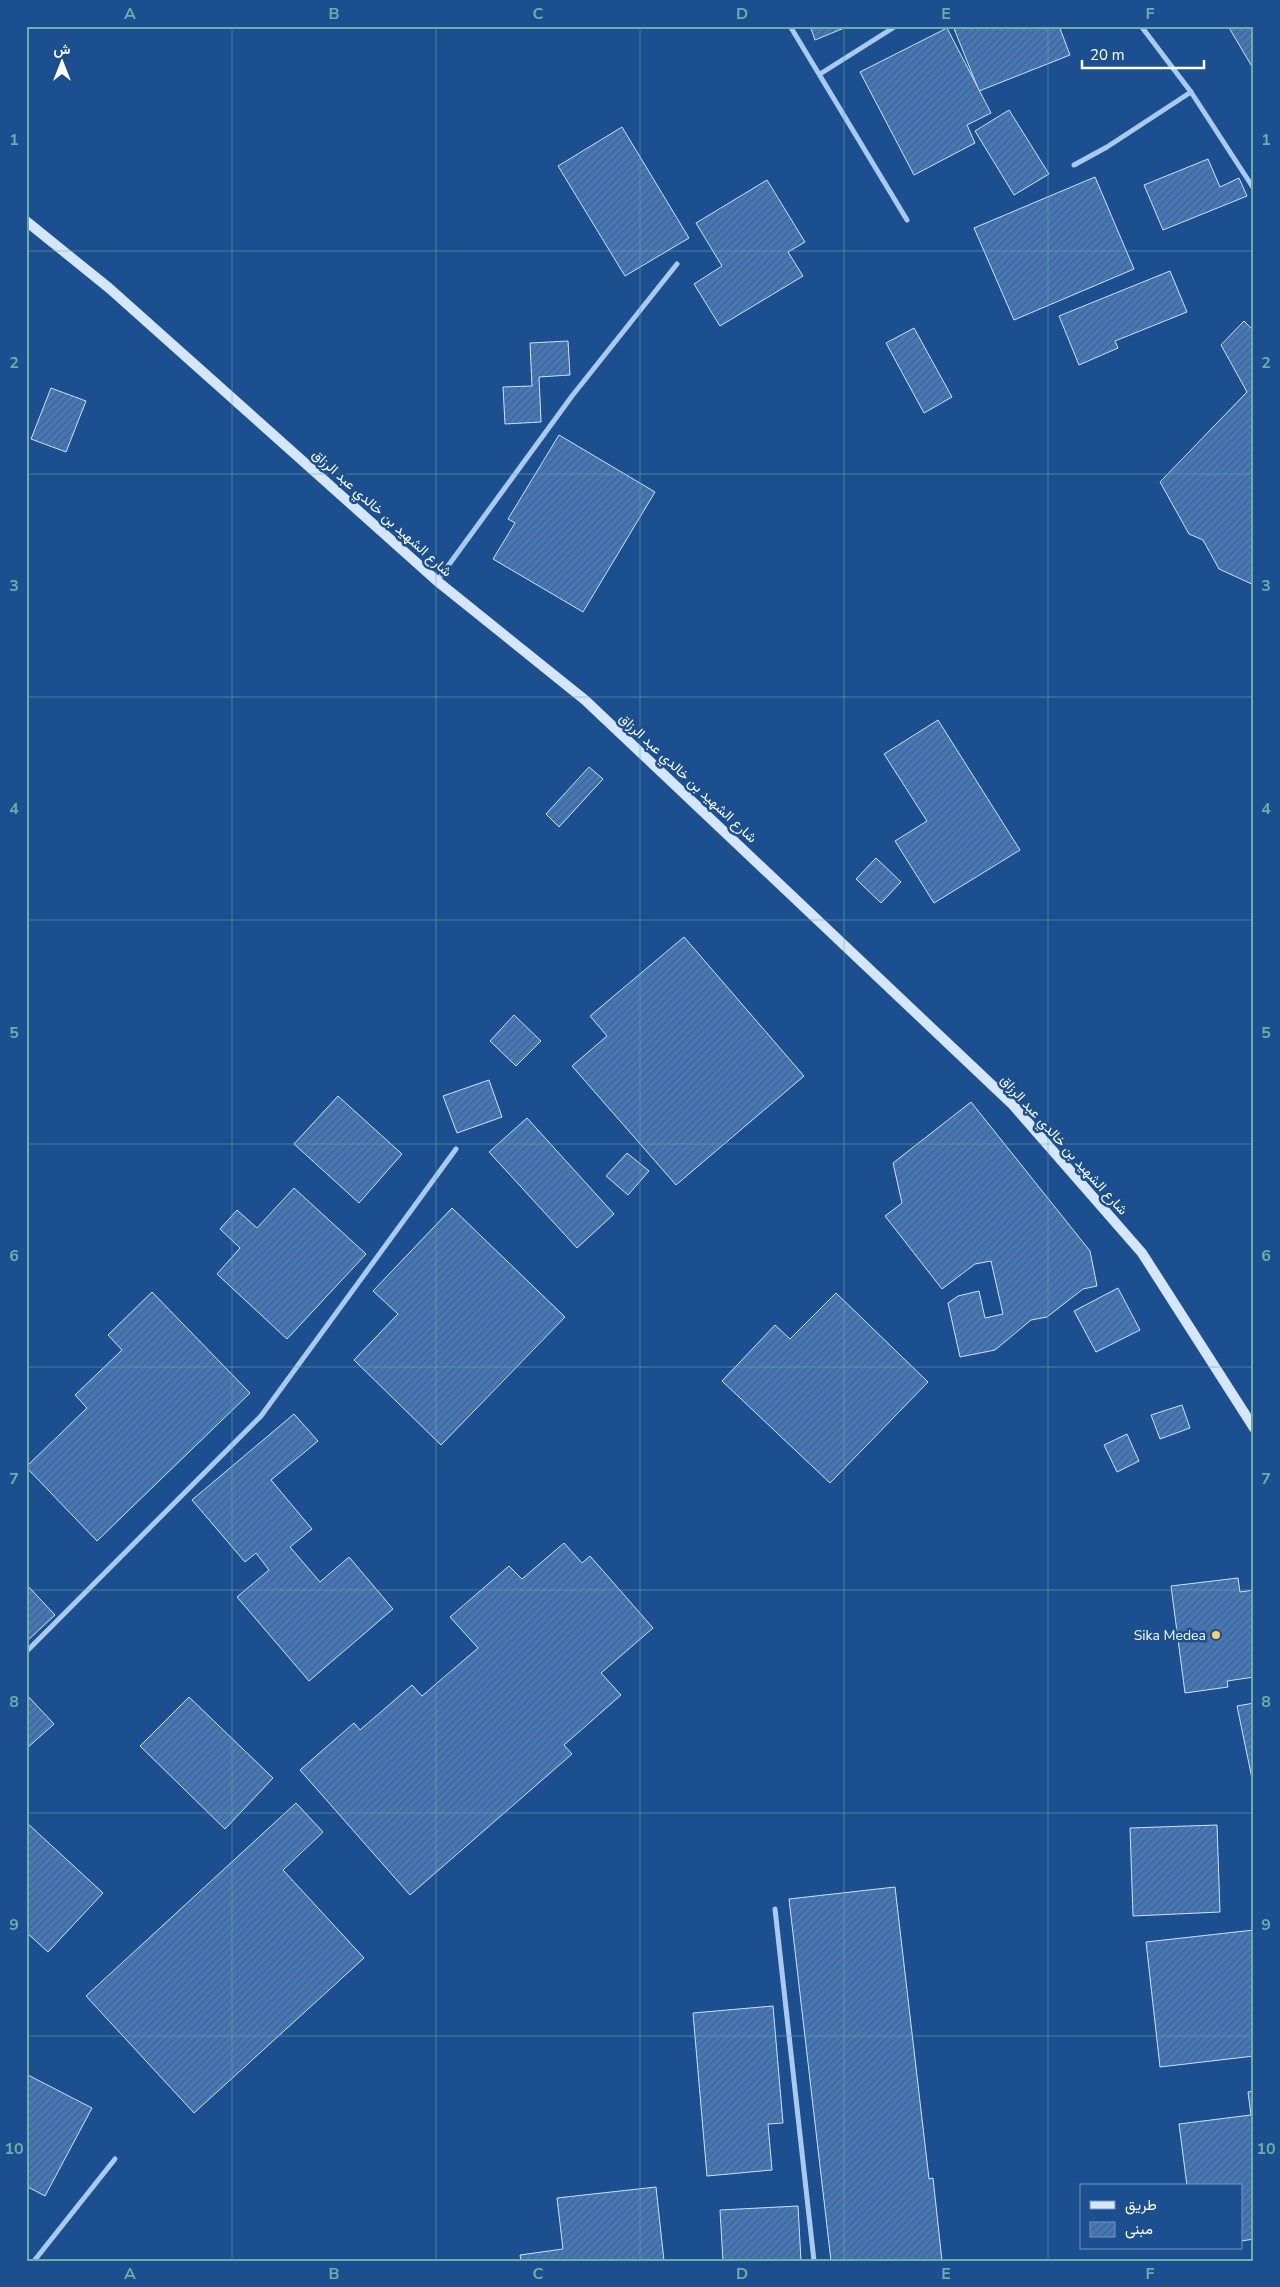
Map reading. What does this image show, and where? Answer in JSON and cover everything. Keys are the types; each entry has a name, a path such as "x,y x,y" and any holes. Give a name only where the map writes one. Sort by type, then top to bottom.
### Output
{"main road":[{"name":"شارع الشهيد بن خالدي عبد الرزاق","path":"26,221 109,288 437,581 585,700 1012,1104 1142,1253 1254,1428"}],"street":[{"path":"790,26 907,220"},
{"path":"820,74 896,26"},
{"path":"1140,26 1191,92 1254,189"},
{"path":"1074,166 1107,147 1191,92"},
{"path":"437,581 572,396 677,264"},
{"path":"26,1652 261,1416 456,1148"},
{"path":"774,1909 814,2261"},
{"path":"34,2261 115,2160"}],"building":[{"path":"810,26 849,26 815,40"},
{"path":"953,26 1059,26 1070,55 979,91"},
{"path":"1228,26 1254,26 1254,70"},
{"path":"947,28 991,113 967,125 975,143 914,175 860,72"},
{"path":"1009,110 1049,174 1014,195 975,131"},
{"path":"622,127 689,238 625,276 558,166"},
{"path":"1208,159 1220,187 1239,178 1247,196 1163,230 1144,185"},
{"path":"1095,177 1134,269 1014,320 974,228"},
{"path":"767,180 805,242 788,252 803,276 720,326 694,284 722,266 696,223"},
{"path":"1170,271 1187,312 1115,341 1118,348 1079,365 1059,316"},
{"path":"1244,321 1254,331 1254,585 1219,569 1203,540 1189,534 1160,482 1247,392 1221,345"},
{"path":"914,328 952,397 924,413 886,343"},
{"path":"568,341 570,375 539,377 541,422 505,424 503,387 532,386 530,343"},
{"path":"51,388 86,401 66,452 31,439"},
{"path":"559,435 655,492 583,612 493,559 515,523 508,519"},
{"path":"938,720 1020,850 934,903 895,841 927,821 884,754"},
{"path":"589,767 603,779 559,827 546,814"},
{"path":"876,858 901,882 881,903 856,879"},
{"path":"684,937 804,1076 676,1185 572,1066 607,1036 590,1016"},
{"path":"514,1015 541,1041 516,1066 490,1041"},
{"path":"489,1080 502,1117 457,1133 443,1096"},
{"path":"338,1096 402,1154 359,1203 294,1144"},
{"path":"971,1102 1090,1251 1097,1286 1083,1289 1047,1317 1031,1320 995,1350 960,1357 948,1303 958,1296 979,1291 985,1318 1003,1314 991,1261 975,1264 942,1289 885,1216 902,1203 893,1163"},
{"path":"527,1118 614,1214 577,1248 489,1152"},
{"path":"627,1153 649,1171 628,1195 606,1176"},
{"path":"294,1188 366,1254 287,1339 217,1274 240,1248 220,1229 237,1210 257,1228"},
{"path":"452,1208 565,1317 441,1445 354,1360 398,1314 373,1291"},
{"path":"1118,1288 1140,1330 1096,1352 1074,1311"},
{"path":"152,1292 250,1393 97,1541 26,1467 87,1408 75,1395 122,1350 108,1335"},
{"path":"836,1293 928,1382 830,1483 722,1381 775,1325 790,1339"},
{"path":"1182,1405 1190,1428 1160,1439 1151,1415"},
{"path":"294,1414 318,1441 271,1480 312,1529 290,1547 320,1582 349,1557 393,1609 309,1681 237,1597 269,1570 256,1553 245,1562 192,1500"},
{"path":"1127,1434 1139,1461 1117,1472 1104,1445"},
{"path":"564,1543 582,1563 590,1556 653,1628 601,1673 621,1695 564,1745 572,1754 410,1895 300,1770 354,1723 360,1730 412,1685 422,1696 478,1648 450,1617 509,1566 522,1579"},
{"name":"Sika Medea","path":"1238,1578 1240,1592 1254,1590 1254,1677 1227,1681 1228,1687 1185,1693 1171,1586"},
{"path":"26,1584 55,1615 26,1642"},
{"path":"26,1694 54,1724 26,1749"},
{"path":"189,1697 273,1778 225,1829 140,1746"},
{"path":"1254,1703 1254,1788 1237,1706"},
{"path":"296,1803 323,1832 283,1870 364,1958 194,2113 86,1996"},
{"path":"26,1822 103,1893 48,1952 26,1932"},
{"path":"1217,1825 1220,1912 1133,1916 1130,1828"},
{"path":"895,1887 929,2179 933,2178 942,2261 831,2261 789,1899"},
{"path":"1254,1930 1254,2056 1160,2067 1146,1942"},
{"path":"773,2006 783,2123 768,2124 772,2170 707,2176 693,2013"},
{"path":"26,2074 92,2108 45,2196 26,2186"},
{"path":"1254,2091 1254,2239 1242,2241 1242,2184 1187,2184 1179,2124 1251,2115 1248,2092"},
{"path":"656,2187 664,2261 521,2261 520,2255 563,2249 557,2198"},
{"path":"798,2206 801,2261 723,2261 720,2210"}],"place":[{"name":"Sika Medea","path":"1216,1635"}]}
